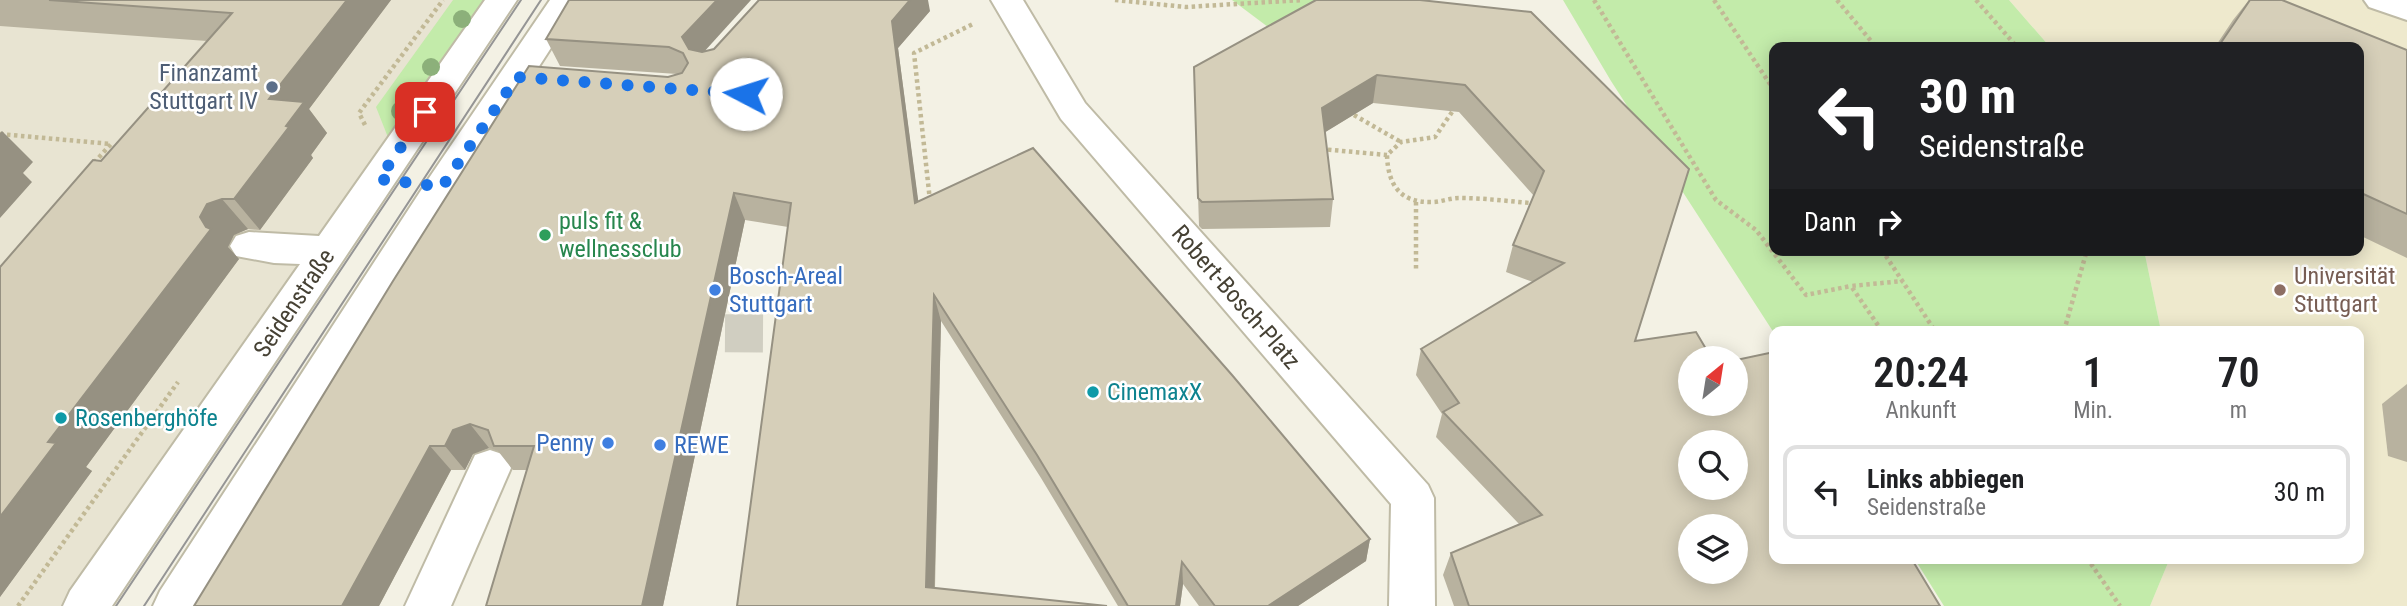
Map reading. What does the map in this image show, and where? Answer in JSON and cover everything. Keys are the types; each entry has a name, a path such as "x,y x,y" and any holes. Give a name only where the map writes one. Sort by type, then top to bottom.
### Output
{"street":[{"name":"Seidenstraße","path":"86,606 501,0"},
{"path":"176,606 442,187 530,78 566,0"},
{"path":"2380,0 2407,9"},
{"name":"Robert-Bosch-Platz","path":"1009,3 1073,111 1413,498 1412,606"},
{"path":"379,179 442,187"},
{"path":"248,246 330,250"},
{"path":"428,606 490,468"}],"path":[{"path":"1115,0 1139,5 1208,9 1303,0"},
{"path":"1594,0 1716,200 1756,230 1769,247"},
{"path":"1714,0 1769,82"},
{"path":"1837,0 1872,42"},
{"path":"1976,0 2013,42"},
{"path":"930,204 914,53 1009,3"},
{"path":"1452,112 1435,137 1401,142 1387,155 1386,174 1395,192 1416,202 1455,198 1530,203"},
{"path":"1354,115 1401,142"},
{"path":"0,134 111,144 88,169"},
{"path":"1321,149 1387,155"},
{"path":"1416,202 1416,272"},
{"path":"1776,256 1806,295 1851,286 1903,281"},
{"path":"1886,256 1932,326"},
{"path":"2065,326 2085,256"},
{"path":"1851,286 1879,326"},
{"path":"2091,564 2120,606"}],"shaded area":[{"path":"0,0 494,0 70,606 0,606"},
{"name":"Universität Stuttgart","path":"2009,0 2407,0 2407,606 2150,606 2168,564 2364,564 2364,326 2160,326 2145,256 2364,256 2364,42 2046,42"}],"green space":[{"path":"453,0 494,0 391,145 376,107"},
{"path":"1232,0 1410,0 1288,42"},
{"path":"1563,0 2009,0 2046,42 1769,42 1769,256 2145,256 2160,326 1769,326 1611,81"},
{"path":"1918,564 2168,564 2150,606 1944,606"}],"building":[{"path":"49,0 347,0 269,99 304,102 286,126 289,127 234,199 222,199 207,204 200,217 206,227 211,229 48,442 56,443 0,517 0,267 93,160 101,161 232,13"},
{"path":"569,0 717,0 682,37 689,49 702,52 714,49 759,0 910,0 892,21 915,203 1033,148 1232,375 1370,539 1268,606 1215,606 1182,562 1176,606 1128,606 1037,455 934,295 926,587 1107,606 737,606 791,203 734,193 642,606 486,606 534,446 494,446 488,430 470,424 453,430 445,446 430,446 342,606 194,606 393,281 529,66 668,77 682,73 688,63 683,53 669,47 546,39"},
{"path":"1316,0 1420,0 1531,12 1689,169 1635,341 1696,332 1704,346 1678,346 1678,416 1748,416 1748,357 1769,353 1769,564 1915,564 1940,606 1469,606 1451,553 1542,515 1443,412 1459,403 1421,349 1564,263 1513,245 1544,171 1465,85 1377,75 1322,108 1333,199 1202,202 1198,198 1194,67"},
{"path":"2250,0 2282,0 2407,50 2407,214 2364,194 2364,42 2221,42"}],"tunnel":[{"path":"668,333 825,334"}],"tram line":[{"path":"116,606 521,0"},
{"path":"144,606 541,0"}],"place":[{"name":"Finanzamt Stuttgart IV","path":"272,87"},
{"name":"puls fit & wellnessclub","path":"545,235"},
{"name":"Bosch-Areal Stuttgart","path":"715,290"},
{"name":"Universität Stuttgart","path":"2280,290"},
{"name":"CinemaxX","path":"1093,392"},
{"name":"Rosenberghöfe","path":"61,418"},
{"name":"Penny","path":"608,443"},
{"name":"REWE","path":"660,445"}],"route":[{"path":"425,112 379,179 442,187 517,77 746,94"}]}
